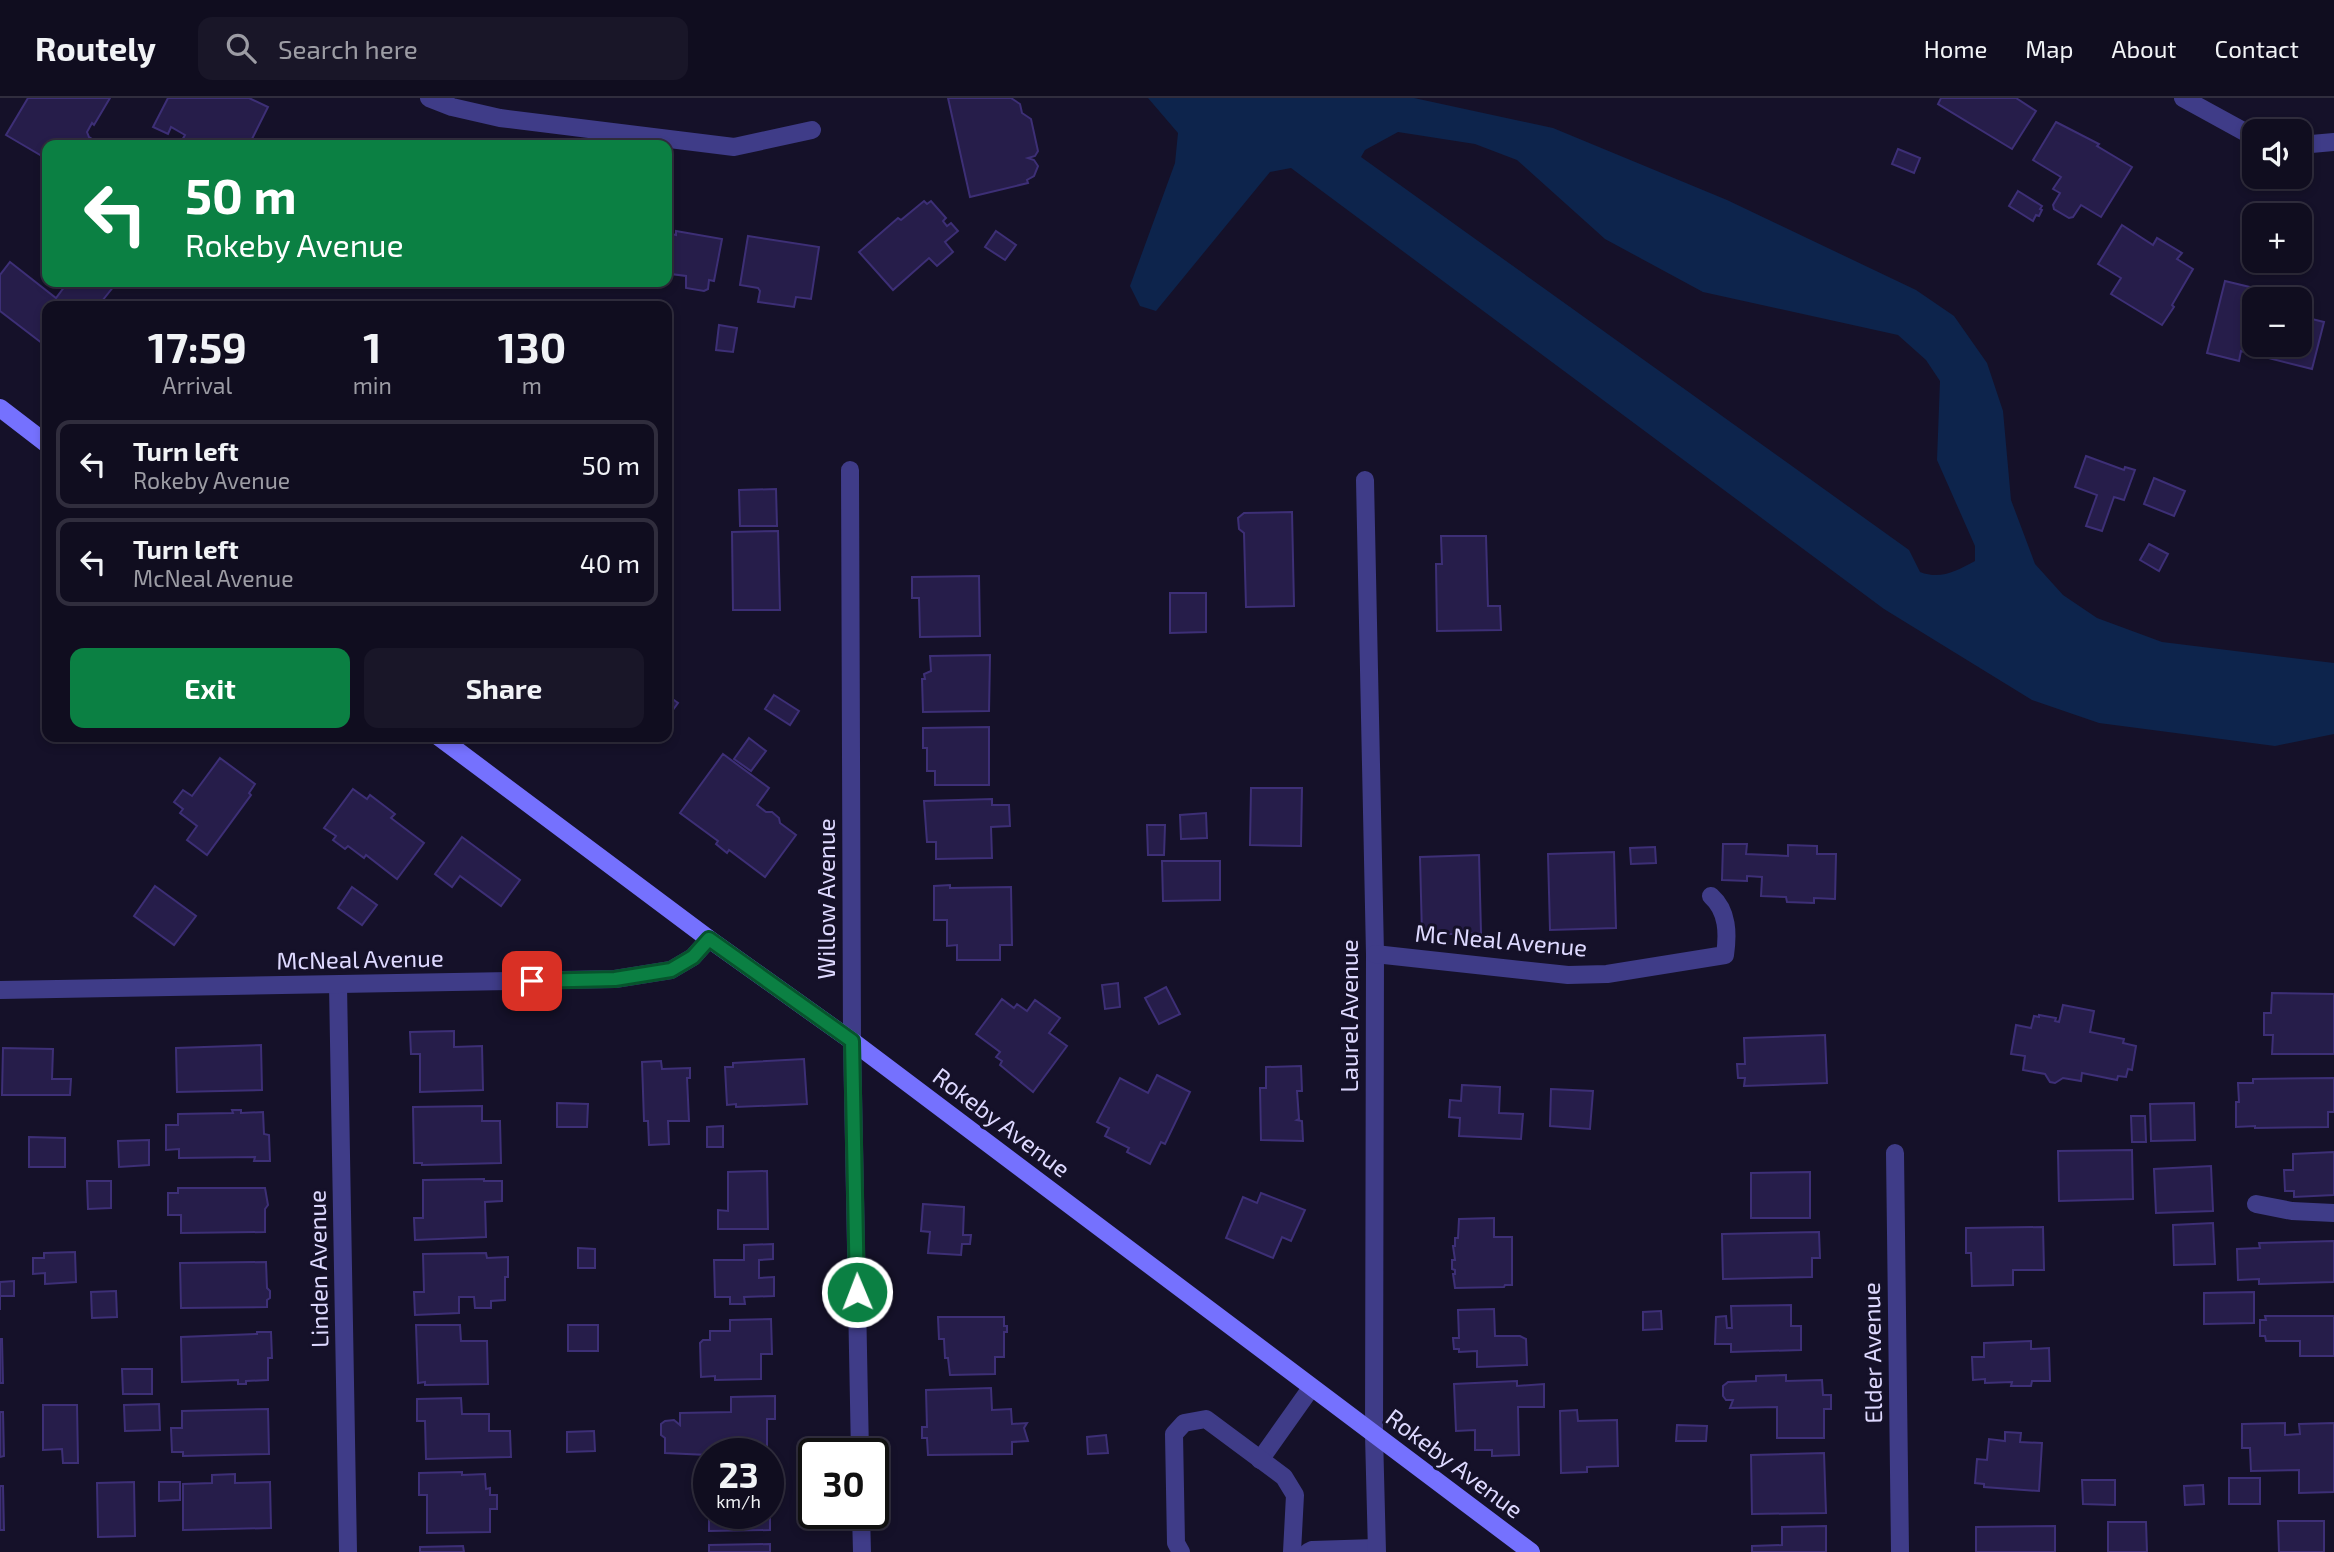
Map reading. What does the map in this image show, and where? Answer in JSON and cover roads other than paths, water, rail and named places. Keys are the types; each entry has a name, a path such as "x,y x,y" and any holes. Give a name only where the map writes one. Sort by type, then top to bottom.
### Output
{"street":[{"path":"429,98 452,107 500,118 734,147 812,130"},
{"path":"2183,98 2242,130"},
{"path":"2312,144 2334,142"},
{"path":"0,408 42,440"},
{"name":"Willow Avenue","path":"850,470 852,1041 860,1438"},
{"name":"Laurel Avenue","path":"1365,480 1375,954 1376,1550"},
{"name":"Rokeby Avenue","path":"446,742 709,939 852,1041 1531,1552"},
{"name":"Mc Neal Avenue","path":"1375,954 1568,975 1607,974 1725,956 1728,936 1721,905 1711,896"},
{"name":"McNeal Avenue","path":"0,990 615,979 671,970 693,957 709,939"},
{"name":"Linden Avenue","path":"338,985 348,1552"},
{"name":"Elder Avenue","path":"1895,1153 1900,1552"},
{"path":"2256,1204 2292,1211 2334,1213"},
{"path":"1260,1460 1311,1388"},
{"path":"1181,1552 1176,1543 1174,1434 1184,1423 1206,1419 1284,1477 1295,1495 1292,1552"},
{"path":"861,1529 862,1552"},
{"path":"1308,1552 1376,1550"}],"water":[{"path":"1148,98 1414,98 1553,128 1727,200 1916,290 1954,316 1987,363 2003,411 2011,500 2035,564 2063,595 2097,618 2162,642 2334,663 2334,734 2275,746 2099,723 2032,700 1884,609 1291,168 1270,172 1156,311 1140,306 1130,286 1175,163 1178,133","holes":["1398,132 1475,144 1517,160 1605,239 1703,292 1898,335 1926,360 1940,381 1937,460 1975,546 1975,561 1942,575 1920,572 1909,550 1361,157 1365,150"]}]}
